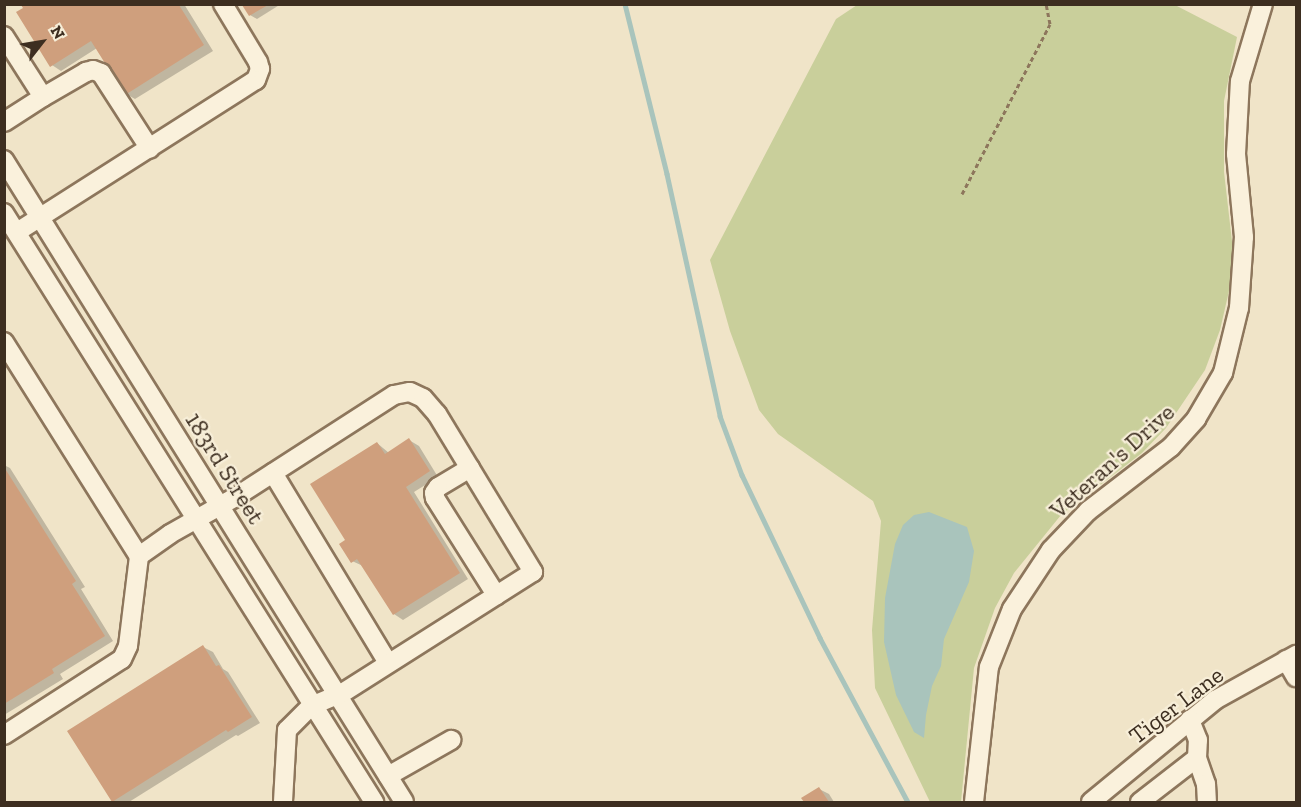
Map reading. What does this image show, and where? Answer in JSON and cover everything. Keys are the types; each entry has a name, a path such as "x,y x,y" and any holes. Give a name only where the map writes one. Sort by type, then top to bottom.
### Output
{"street":[{"path":"17,232 256,80 260,75 258,62 223,4"},
{"name":"Veteran's Drive","path":"974,802 989,667 1012,609 1051,550 1088,511 1171,447 1196,419 1224,373 1239,309 1244,237 1236,154 1240,81 1263,4"},
{"path":"4,36 43,97"},
{"path":"4,122 43,97 93,70 101,73 150,149"},
{"name":"183rd Street","path":"4,160 404,802"},
{"path":"4,213 311,706 374,802"},
{"path":"4,342 139,556 128,646 122,659 4,735"},
{"path":"139,556 195,518 273,473 394,395 410,392 423,398 436,414 533,572 338,695 311,706 287,730 283,802"},
{"path":"470,468 438,487 434,493 435,498 496,596"},
{"path":"273,473 388,663"},
{"path":"1291,658 1296,677"},
{"name":"Tiger Lane","path":"1091,802 1215,700 1291,658"},
{"path":"1190,720 1198,740 1197,759 1206,784 1207,802"},
{"path":"388,776 451,740"},
{"path":"1140,802 1197,759"}],"path":[{"path":"962,194 1050,24 1046,4"}],"green space":[{"path":"857,5 1175,5 1237,37 1224,101 1224,172 1233,250 1229,291 1220,330 1205,370 1166,428 1142,453 1061,515 1014,573 995,608 974,668 961,802 930,802 875,688 872,630 881,521 873,501 778,434 759,410 730,331 710,260 836,19"}],"water":[{"path":"929,512 967,527 974,551 969,582 944,639 941,666 932,686 926,715 924,738 914,732 896,695 884,642 885,598 895,544 903,525 914,515"}],"building":[{"path":"21,5 179,5 204,45 125,95 91,41 50,67 16,12 23,8"},
{"path":"242,5 268,5 249,16"},
{"path":"409,438 430,471 406,487 460,573 393,615 357,559 351,563 339,544 345,540 310,484 377,442 385,454"},
{"path":"4,467 76,581 72,584 105,636 52,669 54,673 4,704"},
{"path":"203,645 216,666 219,665 252,717 228,732 226,730 112,802 67,731"},
{"path":"819,787 829,802 804,802 801,798"}],"waterway":[{"path":"625,4 667,174 720,416 742,475 820,638 908,802"}]}
